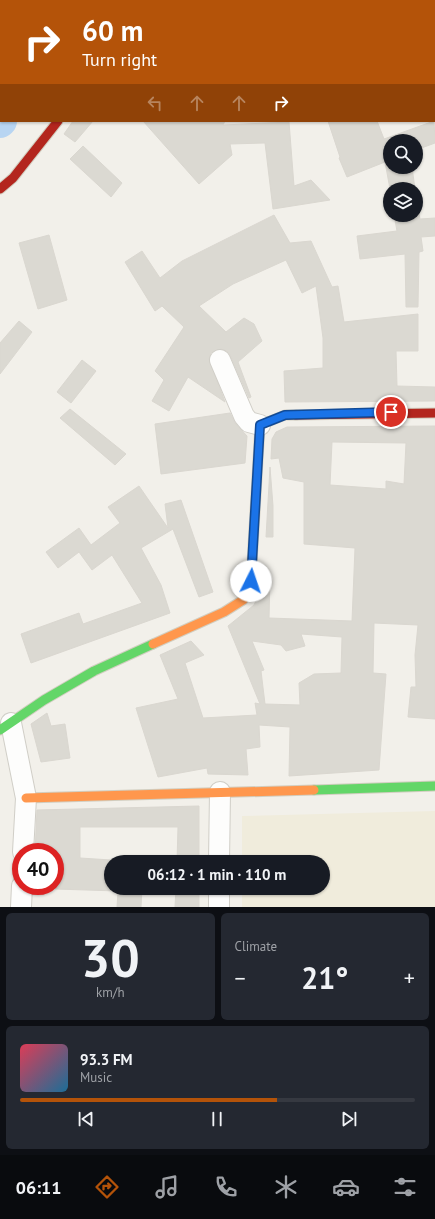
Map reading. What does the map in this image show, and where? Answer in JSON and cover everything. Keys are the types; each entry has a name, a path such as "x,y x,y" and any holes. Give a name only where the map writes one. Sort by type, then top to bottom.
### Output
{"street":[{"path":"0,189 13,178 57,122"},
{"path":"220,360 244,416 248,422 260,425 285,415 435,412"},
{"path":"24,843 26,798 6,726 44,700 94,671 224,612 243,600 251,581 260,425"},
{"path":"26,798 435,786"},
{"path":"219,855 220,792"},
{"path":"21,907 22,895"},
{"path":"219,895 219,907"}],"shaded area":[{"path":"435,811 435,907 242,907 242,895 330,895 330,855 242,855 242,816"}],"building":[{"path":"72,122 92,122 75,142 64,134"},
{"path":"144,122 224,122 223,125 289,122 294,186 311,180 330,200 273,209 265,143 230,144 232,155 199,184"},
{"path":"328,122 377,122 383,136 383,163 347,177 339,158 340,157"},
{"path":"434,122 435,143 423,147 423,134 398,134"},
{"path":"83,146 122,183 111,197 70,159"},
{"path":"387,174 413,174 414,182 389,182"},
{"path":"274,215 290,243 311,241 332,287 338,286 344,322 418,314 418,351 396,351 397,386 435,387 435,401 285,402 284,371 323,368 323,338 316,286 302,293 286,260 233,284 199,306 226,332 244,318 254,324 262,341 238,362 251,397 249,398 230,355 227,351 221,349 211,353 209,359 225,402 188,377 169,411 152,401 164,380 155,371 184,327 162,306 155,311 125,262 142,251 160,278 182,261"},
{"path":"435,218 435,236 421,237 423,251 419,252 418,307 406,307 405,254 360,259 357,236 397,231 395,222 423,222 423,219"},
{"path":"49,235 67,300 38,309 19,243"},
{"path":"19,321 32,332 0,374 0,343"},
{"path":"82,360 96,371 71,403 57,392"},
{"path":"70,409 126,454 115,465 60,418"},
{"path":"230,413 235,423 247,436 245,463 161,474 155,424"},
{"path":"435,426 435,719 408,717 411,687 416,687 415,655 418,625 374,623 373,673 386,674 379,770 289,776 290,727 259,725 260,747 246,749 248,775 208,774 207,768 158,777 136,708 178,699 160,655 191,641 204,655 185,663 203,718 257,715 255,703 260,704 228,626 254,605 263,586 264,578 270,578 269,618 352,621 355,548 304,544 304,482 283,478 279,458 271,459 272,439 276,432 287,427","holes":["332,442 406,443 404,484 386,481 386,489 330,485","301,634 342,637 341,673 314,674 299,683 300,705 265,704 261,671 264,670 252,641 281,645 286,651 305,646"]},
{"path":"270,467 273,506 273,537 266,537"},
{"path":"139,486 168,528 165,504 181,500 213,592 199,597 173,529 141,548 161,585 170,613 31,663 21,634 79,613 83,624 142,603 112,555 92,570 79,552 58,568 46,552 79,528 91,545 120,523 108,507"},
{"path":"47,713 51,726 65,724 70,758 41,762 31,724"},
{"path":"199,806 199,855 177,855 178,827 80,827 80,858 104,860 104,891 64,889 64,843 35,843 37,810"},
{"path":"118,895 142,895 141,907 117,907"},
{"path":"176,895 199,895 199,907 175,907"}],"traffic: fast":[{"path":"0,730 44,700 94,671 153,644"},
{"path":"314,790 435,786"}],"traffic: slow":[{"path":"153,644 224,612 243,600 251,581 260,425 285,415 296,415"},
{"path":"26,798 314,790"}],"traffic: jam":[{"path":"0,189 13,178 57,122"},
{"path":"296,415 435,413"}],"route":[{"path":"251,581 260,452 260,425 285,415 391,412"}]}
